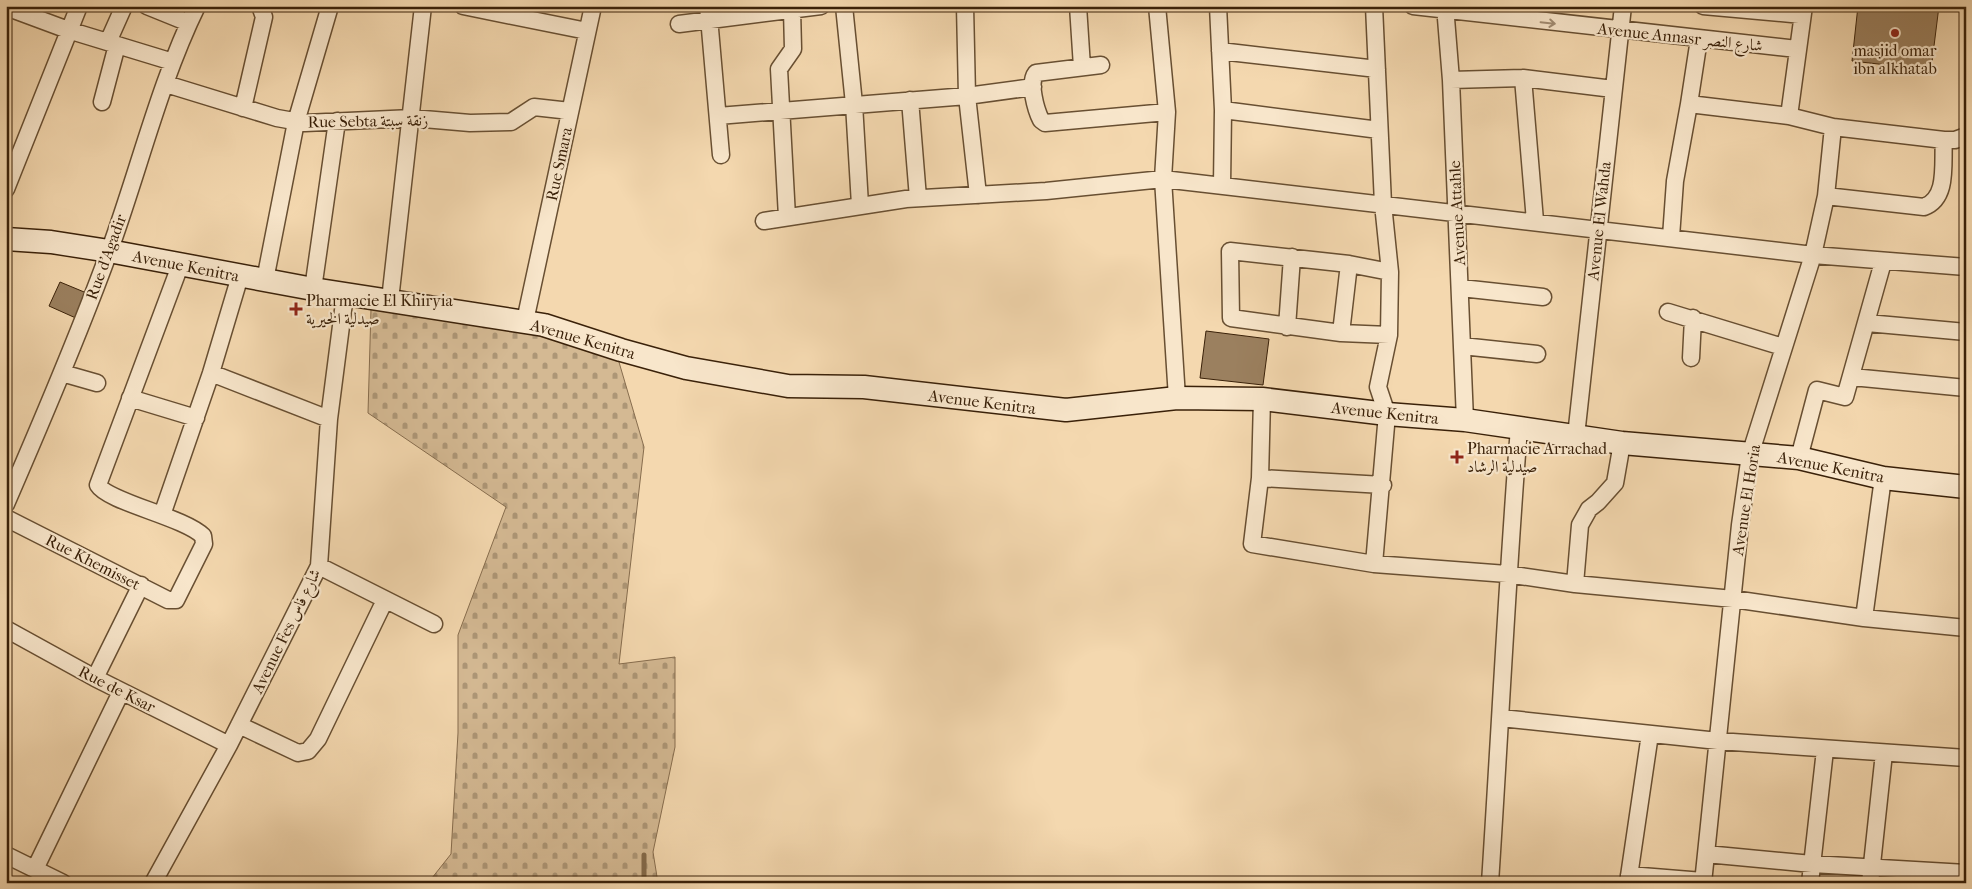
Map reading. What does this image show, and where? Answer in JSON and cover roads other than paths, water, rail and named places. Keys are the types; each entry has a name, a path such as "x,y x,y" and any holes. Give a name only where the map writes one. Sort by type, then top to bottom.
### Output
{"street":[{"path":"6,189 79,6"},
{"path":"102,102 113,43 124,6"},
{"path":"147,6 189,23"},
{"name":"Rue d'Agadir","path":"6,504 62,373 109,251 174,62 189,23 198,6"},
{"path":"243,108 264,17 260,6"},
{"path":"265,280 296,122 330,6"},
{"path":"390,300 412,118 423,6"},
{"path":"463,6 485,8 588,31"},
{"name":"Rue Smara","path":"525,322 592,6"},
{"path":"679,24 709,13 821,6"},
{"path":"844,6 854,104 860,205"},
{"path":"965,6 967,96 978,195"},
{"path":"1078,6 1082,68"},
{"path":"1157,6 1167,112 1163,179 1177,398"},
{"path":"1218,6 1223,110 1222,186"},
{"path":"1374,6 1382,204 1390,272 1389,335 1378,387 1387,414 1383,485 1374,564"},
{"name":"Avenue Annasr شارع النصر","path":"1413,6 1699,40 1797,49"},
{"name":"Avenue El Wahda","path":"1576,436 1624,6"},
{"name":"Avenue Annasr شارع النصر","path":"1703,6 1803,11"},
{"path":"6,7 68,30 174,62"},
{"path":"787,217 779,69 794,49 792,9"},
{"name":"Avenue Attahle","path":"1445,9 1457,213 1465,420"},
{"path":"1789,116 1803,11"},
{"path":"709,13 721,155"},
{"path":"1671,237 1675,181 1699,40"},
{"path":"1220,51 1377,69"},
{"path":"1101,65 1038,72 1033,77 1033,87 1039,116 1045,123 1167,112"},
{"path":"1522,78 1535,221"},
{"path":"1450,80 1522,78 1614,89"},
{"name":"Rue Sebta زنقة سبتة","path":"166,84 296,122 412,118 470,123 511,122 534,107 570,111"},
{"path":"718,116 967,96 1033,87"},
{"path":"910,100 918,198"},
{"path":"1689,104 1789,116 1833,127 1944,140 1955,140 1966,136"},
{"path":"1223,110 1379,130"},
{"path":"312,289 337,121"},
{"name":"Avenue El Horia","path":"1703,882 1732,599 1750,454 1813,255 1826,196 1833,127"},
{"path":"1826,196 1924,207 1931,204 1940,194 1944,140"},
{"path":"764,221 860,205 918,198 978,195 1163,179 1813,255 1966,268"},
{"name":"Avenue Kenitra","path":"6,239 51,242 109,251 345,295 390,300 525,322 553,328 686,368 788,386 864,387 1066,410 1177,398 1262,399 1387,414 1465,420 1622,443 1799,458 1883,478 1966,487"},
{"path":"1389,335 1341,333 1231,318 1230,251 1349,264 1390,272"},
{"path":"1287,327 1292,257"},
{"path":"1799,458 1817,390 1845,397 1883,262"},
{"path":"181,263 98,485 107,493 162,515 211,373 240,276"},
{"path":"1341,333 1349,264"},
{"path":"1460,288 1544,297"},
{"name":"Avenue Fes شارع فاس","path":"153,883 229,745 319,566 329,420 345,295"},
{"path":"1668,312 1783,346"},
{"path":"1691,358 1693,318"},
{"path":"1867,323 1966,332"},
{"path":"1462,346 1537,354"},
{"path":"62,373 97,383"},
{"path":"211,373 329,420"},
{"path":"1852,377 1966,388"},
{"path":"130,398 196,418"},
{"path":"1262,399 1260,478 1252,544 1374,564 1507,574 1575,584 1732,599 1864,618 1966,628"},
{"path":"1490,883 1501,718 1507,574 1519,428"},
{"path":"1575,584 1580,525 1589,509 1615,483 1622,443"},
{"path":"1260,478 1383,485"},
{"path":"1864,618 1883,478"},
{"name":"Rue Khemisset","path":"6,518 171,601 175,600 178,596 205,539 200,533 162,515"},
{"path":"319,566 434,624"},
{"path":"95,678 141,585"},
{"path":"239,725 298,754 308,751 318,739 384,600"},
{"name":"Rue de Ksar","path":"6,629 121,692 229,745"},
{"path":"35,869 121,692"},
{"path":"1501,718 1718,742 1966,758"},
{"path":"1650,734 1628,879 1703,882"},
{"path":"1810,883 1825,750"},
{"path":"1870,875 1884,753"},
{"path":"1706,854 1812,864 1870,875 1966,873"},
{"path":"6,855 64,883"}],"waterway":[{"path":"644,855 644,883"}],"place":[{"name":"masjid omar ibn alkhatab","path":"1895,33"},
{"name":"Pharmacie El Khiryia صيدلية الخيرية","path":"296,309"},
{"name":"Pharmacie Arrachad صيدلية الرشاد","path":"1457,457"}]}
